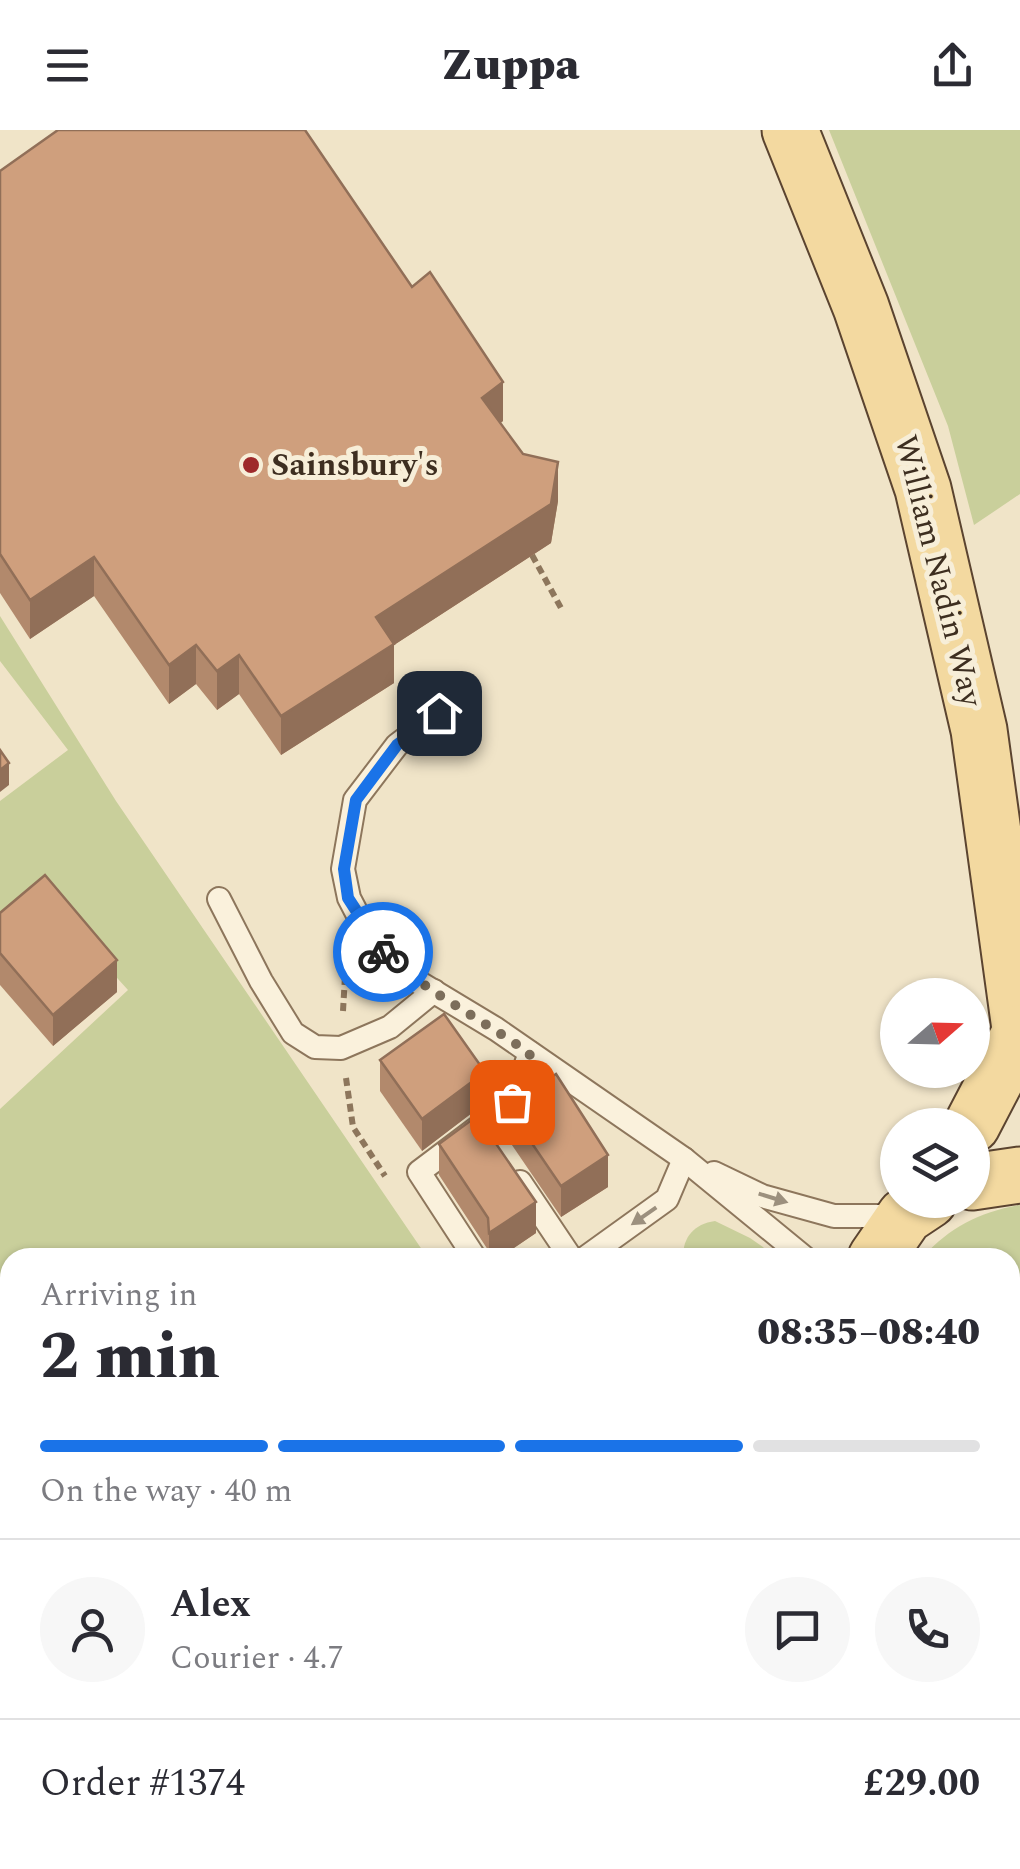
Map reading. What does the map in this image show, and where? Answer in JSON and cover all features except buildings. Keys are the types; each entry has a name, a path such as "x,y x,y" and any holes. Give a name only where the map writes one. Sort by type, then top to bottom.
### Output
{"main road":[{"name":"William Nadin Way","path":"790,130 861,307 922,489 979,730 1020,1031 981,1108"},
{"path":"990,1179 1020,1175"}],"lane":[{"path":"439,713 397,745 356,800 344,869 348,898 382,951 412,980 530,1054 684,1159 793,1248"},
{"path":"219,899 261,981 293,1032 315,1048 342,1048 390,1027 434,991"},
{"path":"468,1248 419,1172 486,1132 512,1102 530,1054"},
{"path":"684,1159 762,1196 834,1216 904,1225"},
{"path":"599,1248 667,1199 684,1159"},
{"path":"511,1169 565,1248"}],"path":[{"path":"532,555 561,608"},
{"path":"348,898 342,1048 354,1127 386,1176"}],"green space":[{"path":"829,130 1020,130 1020,494 974,525 948,426"},
{"path":"0,616 116,801 421,1248 0,1248 0,1109 128,990 40,893 0,930 0,801 68,750 0,661"},
{"path":"1020,1205 1020,1248 932,1248 967,1222 990,1218 990,1213"},
{"path":"715,1221 764,1248 684,1248 691,1233"}],"way so far":[{"path":"383,952 412,980 496,1029 530,1054 512,1102"}],"place":[{"name":"Sainsbury's","path":"251,465"}],"route":[{"path":"383,952 348,898 344,869 356,800 397,745 439,713"}]}
